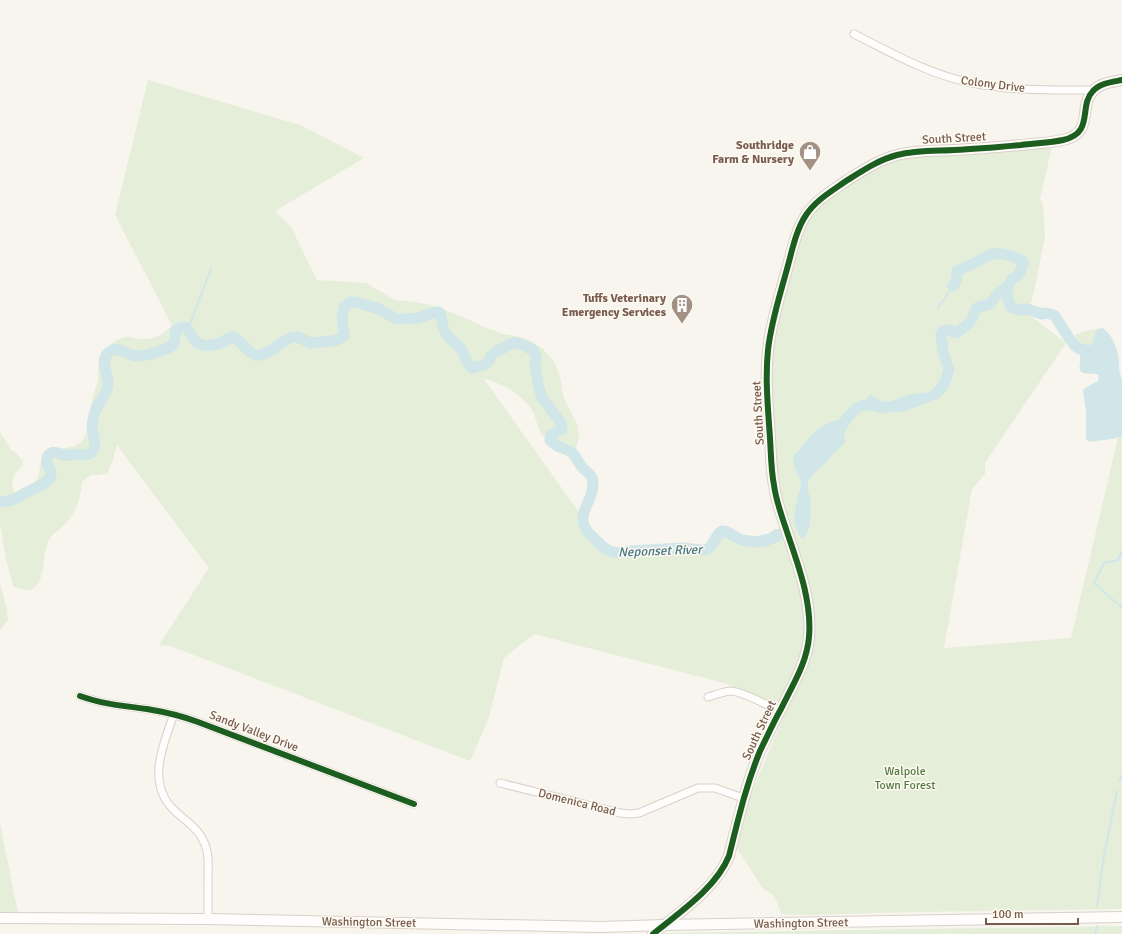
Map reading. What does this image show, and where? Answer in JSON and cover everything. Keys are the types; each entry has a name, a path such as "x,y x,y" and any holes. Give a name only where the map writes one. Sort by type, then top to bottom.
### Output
{"street":[{"name":"Colony Drive","path":"854,34 911,63 972,83 1015,88 1093,90"},
{"path":"1093,90 1102,85 1122,80"},
{"name":"South Street","path":"653,934 704,891 726,865 730,856 744,798 760,752 797,679 809,640 810,623 801,571 780,512 774,485 767,401 767,363 771,330 796,236 806,216 812,208 830,192 867,168 886,158 896,155 916,152 962,150 1038,143 1070,138 1078,133 1083,125 1088,99 1093,90"},
{"path":"708,697 729,691 735,692 780,711"},
{"name":"Sandy Valley Drive","path":"80,696 102,703 174,714 211,726 414,804"},
{"path":"174,714 161,757 159,782 163,796 174,810 198,831 207,849 208,920"},
{"name":"Domenica Road","path":"500,783 620,814 639,813 698,788 715,788 744,798"},
{"name":"Washington Street","path":"0,918 601,927 1122,917"}],"green space":[{"name":"Walpole Town Forest","path":"148,80 300,125 364,158 275,211 291,227 317,280 366,283 395,300 432,305 503,334 529,340 543,349 554,362 560,377 564,399 578,426 579,438 576,447 567,452 554,447 547,441 539,429 530,407 519,396 506,387 484,379 583,518 583,525 586,530 602,546 610,551 617,552 683,548 706,550 711,546 719,533 722,531 727,532 741,540 757,542 786,531 779,507 768,351 797,236 812,208 886,158 1053,142 1040,199 1042,202 1044,217 1045,237 1032,300 1027,309 1023,310 1066,343 985,463 985,474 972,489 944,648 1071,638 1118,438 1091,442 1086,440 1086,411 1083,390 1098,381 1099,377 1097,374 1084,373 1080,371 1080,355 1087,353 1122,420 1122,909 806,915 781,914 774,896 768,891 764,890 737,848 750,797 784,715 809,662 812,648 810,634 803,637 796,667 774,713 728,684 534,634 504,658 488,720 470,761 173,647 159,645 209,568 117,445 112,463 107,473 91,475 82,482 79,500 74,512 67,522 52,535 49,540 46,547 42,573 38,584 29,590 20,589 13,586 6,559 0,523 0,432 11,450 23,461 22,467 14,475 12,482 15,493 26,488 36,480 38,477 40,464 48,452 75,446 84,438 89,422 92,400 98,381 99,363 105,350 116,340 125,337 138,339 154,338 165,332 172,325 115,215"},
{"path":"1103,328 1112,337 1094,341 1091,345 1080,343 1073,336 1085,331"},
{"path":"0,583 8,620 0,630"},
{"path":"0,823 18,914 0,919"},
{"path":"1122,926 1122,934 664,934 666,933"}],"shaded area":[{"path":"1061,327 1084,344 1091,345 1095,332 1098,329 1103,328 1112,338 1117,351 1122,379 1122,436 1102,440 1086,440 1086,411 1083,390 1098,381 1099,376 1097,374 1084,373 1080,371 1080,355 1075,353 1069,347"},
{"path":"945,382 945,387 940,396 927,403 902,412 891,412 876,409 866,400 867,397 871,395 883,402 891,401 908,395 929,392"},
{"path":"840,420 846,426 843,432 845,443 812,475 808,482 811,504 810,524 803,539 798,532 794,517 801,484 794,467 793,457 810,437 824,425"},
{"path":"775,529 780,529 783,540 767,546 759,547 755,544 754,539 772,532"}],"waterway":[{"path":"953,286 956,281 957,271 989,255 1002,254 1011,256 1023,262 1018,276 1012,279 1004,290"},
{"path":"188,329 211,269"},
{"path":"938,308 953,286"},
{"name":"Neponset River","path":"936,394 945,382 949,369 943,352 941,334 943,331 948,330 956,333 967,325 972,319 976,309 989,304 1001,291 1007,291 1011,307 1019,310 1027,309 1042,314 1047,313 1055,316 1069,338"},
{"name":"Neponset River","path":"0,502 16,499 45,483 50,477 51,473 47,463 47,459 50,454 56,452 66,455 90,454 95,443 92,430 95,411 106,392 108,385 104,360 108,353 112,350 119,350 135,356 157,352 173,345 176,330 185,327 199,344 214,345 234,337 250,352 255,355 260,355 270,351 289,338 301,338 311,343 339,339 344,336 342,317 344,307 351,302 356,302 379,309 396,319 419,318 439,312 445,333 461,349 468,364 472,368 484,365 497,351 513,343 519,343 533,350 536,356 535,367 542,398 561,423 562,429 551,435 550,440 560,448 573,453 591,476 593,485 592,491 583,514 585,528 602,546 609,551 621,553 683,548 706,550 711,546 719,533 722,531 727,532 741,540 757,542 768,539"},
{"name":"Neponset River","path":"836,435 849,416 857,408 867,405 883,408"},
{"path":"1122,551 1118,560 1104,563 1094,583 1122,608"},
{"path":"1119,780 1122,775"},
{"path":"1097,906 1104,856 1117,791"},
{"path":"1095,934 1097,926"}],"cycle path":[{"path":"653,934 696,899 723,868 729,856 755,764 798,674 808,647 809,611 807,598 778,504 773,479 767,383 768,350 773,319 795,241 806,215 819,200 830,192 864,170 890,157 918,151 979,149 1047,142 1063,140 1073,136 1079,132 1083,125 1086,104 1093,91 1096,88 1110,82 1122,80"},
{"path":"80,696 105,703 160,711 180,716 414,804"}],"place":[{"name":"Southridge Farm & Nursery","path":"810,172"},
{"name":"Tuffs Veterinary Emergency Services","path":"682,324"}]}
